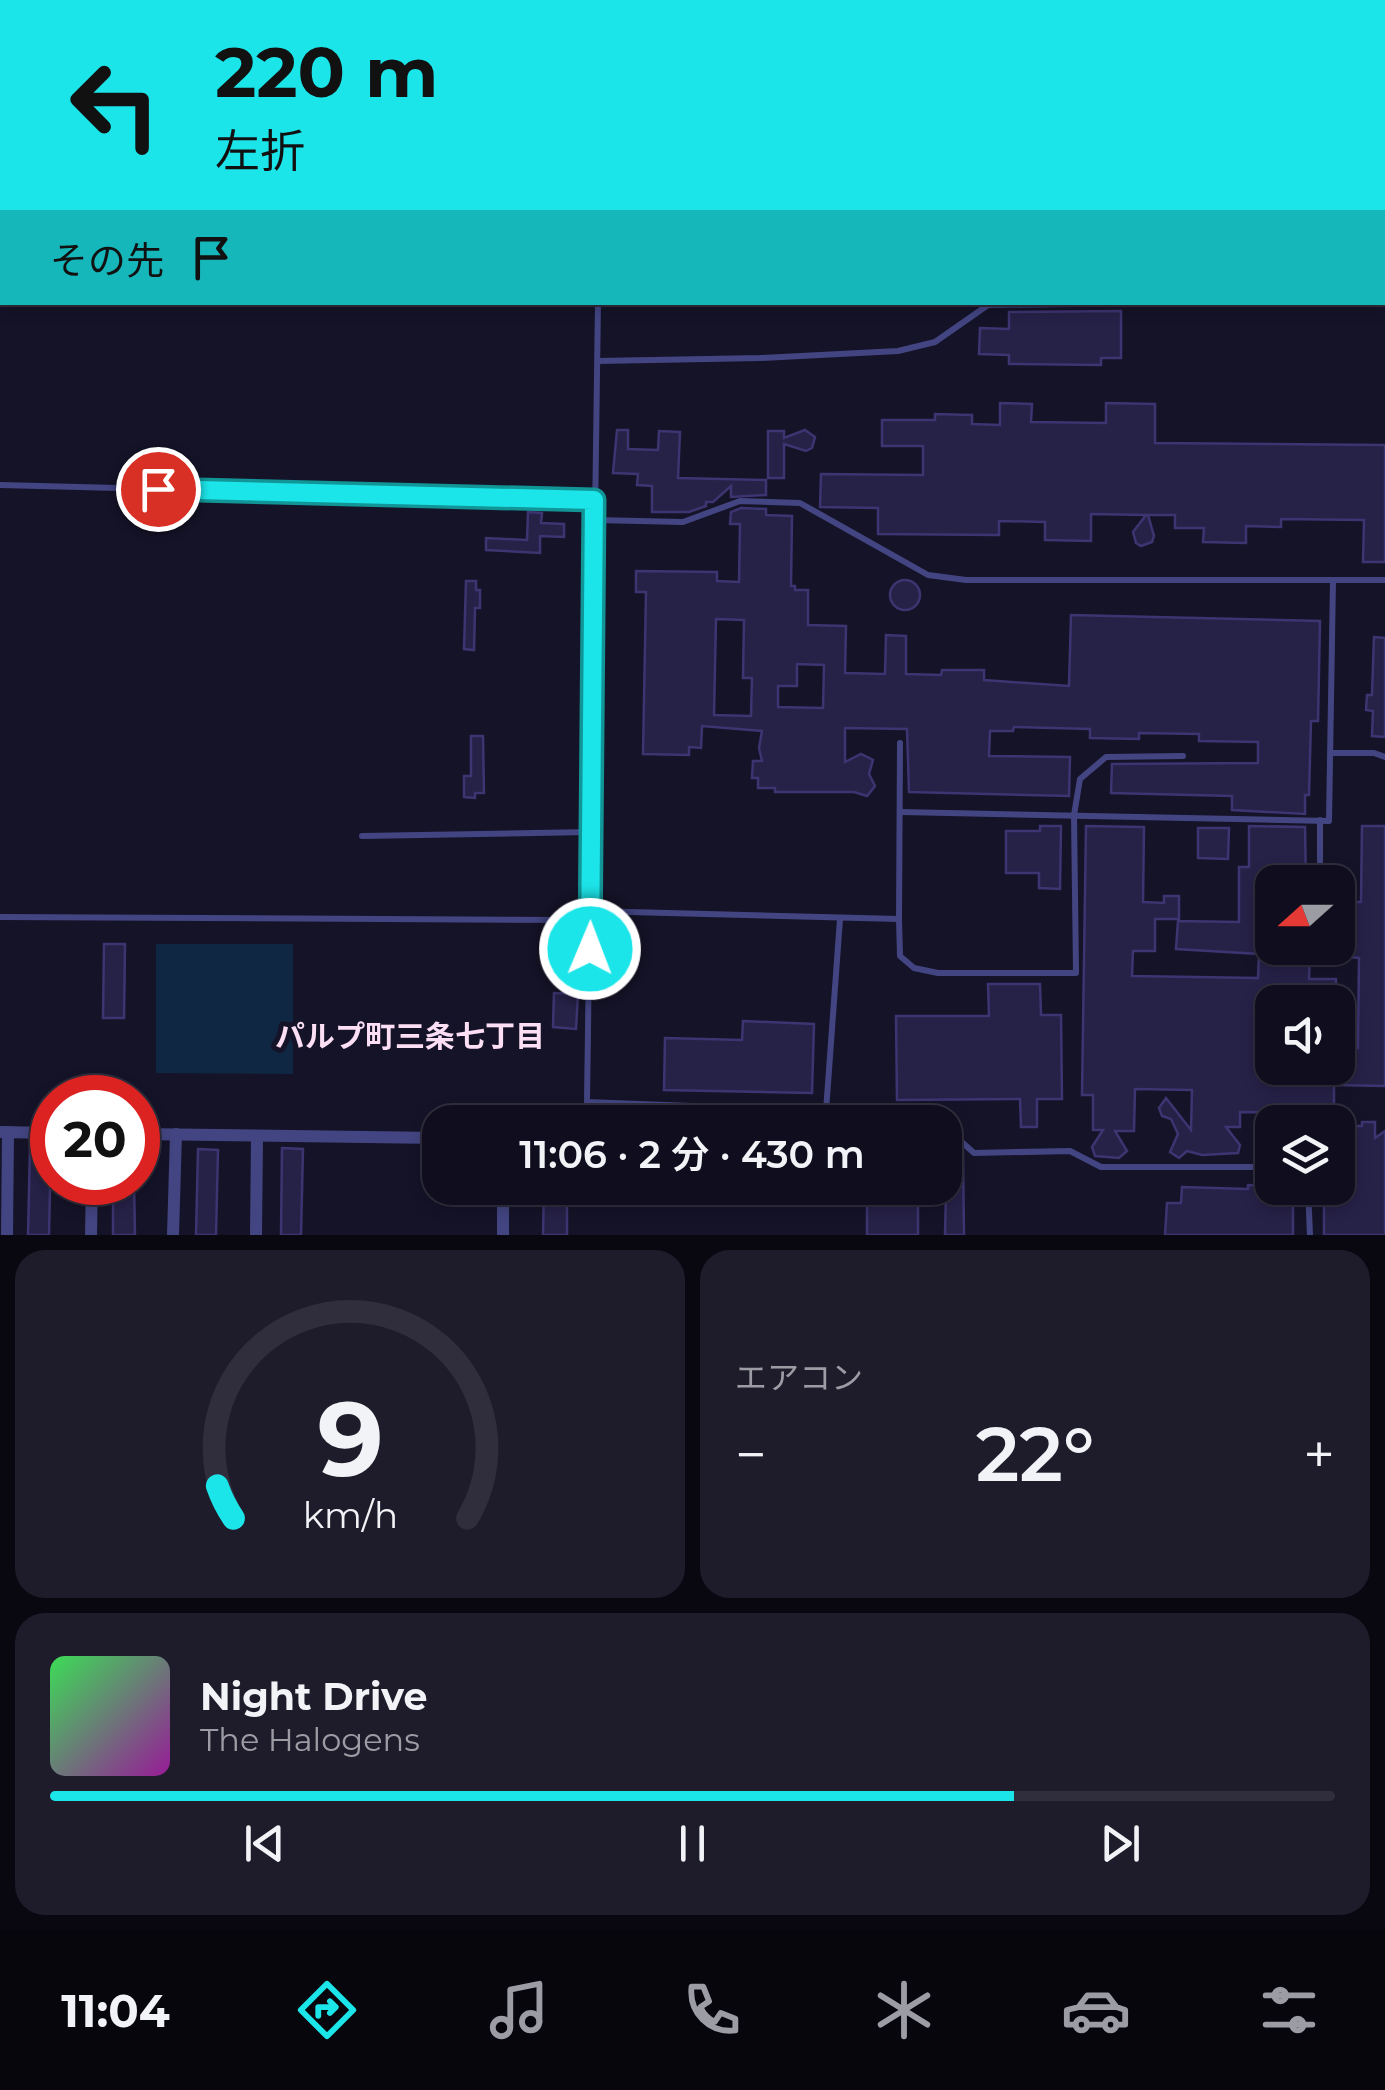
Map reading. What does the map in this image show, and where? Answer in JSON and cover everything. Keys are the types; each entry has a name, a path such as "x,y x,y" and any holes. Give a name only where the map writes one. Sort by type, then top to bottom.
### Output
{"street":[{"path":"7,1235 4,1132 30,1133"},
{"path":"160,1134 422,1138"},
{"path":"173,1235 176,1134"},
{"path":"256,1235 257,1136"},
{"path":"91,1235 92,1205"},
{"path":"503,1205 503,1235"}],"lane":[{"path":"598,305 587,1102 667,1105"},
{"path":"597,360 898,351 935,342 987,305"},
{"path":"0,485 594,500"},
{"path":"595,520 683,522 740,501 800,502 928,575 966,580 1385,580"},
{"path":"901,812 1330,821 1333,580"},
{"path":"900,743 900,956 914,968 938,973 1076,972 1074,816 1080,779 1106,757 1182,756"},
{"path":"1331,753 1374,752 1385,757"},
{"path":"1320,820 1320,865"},
{"path":"362,836 590,832"},
{"path":"0,918 569,920 592,911 899,918"},
{"path":"826,1105 840,919"},
{"path":"962,1142 974,1153 1070,1151 1101,1168 1255,1167"},
{"path":"1309,1205 1310,1235"}],"water":[{"path":"156,944 293,944 293,1074 156,1073"}],"building":[{"path":"1121,311 1121,358 1101,358 1101,365 1009,364 1009,355 979,354 980,328 1009,329 1009,312"},
{"path":"1000,403 1032,404 1031,422 1106,423 1106,403 1155,404 1155,443 1385,445 1385,562 1363,562 1364,520 1281,519 1281,527 1246,526 1246,543 1203,542 1204,528 1175,528 1175,515 1148,515 1154,536 1152,542 1141,546 1133,532 1146,515 1091,514 1091,541 1045,540 1045,522 999,521 999,535 878,534 878,508 820,507 821,474 923,475 923,446 882,446 882,420 935,420 935,414 972,415 972,424 1000,425"},
{"path":"617,430 628,430 628,449 658,450 659,431 680,432 678,478 766,480 766,495 731,497 731,486 713,502 689,512 652,512 652,486 637,485 638,474 613,473"},
{"path":"805,430 815,437 812,448 806,451 784,444 784,478 768,478 768,431 784,431 784,438"},
{"path":"741,508 766,509 766,515 792,516 791,586 808,590 808,625 846,626 845,673 885,674 886,635 906,636 906,674 984,670 984,680 1069,686 1071,615 1320,621 1318,721 1311,721 1305,814 1232,810 1232,796 1111,793 1112,764 1258,763 1258,742 1199,741 1199,734 1139,733 1139,739 1090,738 1090,729 1014,727 1013,731 990,731 989,756 1070,757 1069,796 909,792 907,729 845,728 845,762 861,754 873,760 869,774 875,786 867,796 854,792 775,792 775,788 758,788 758,778 752,778 753,761 762,761 762,731 702,726 701,748 689,747 689,755 643,754 646,592 636,592 636,571 717,572 717,581 739,582 740,524 730,524 731,512","holes":["716,619 744,620 743,678 752,678 751,716 714,715","797,664 824,665 823,708 778,707 778,686 797,686"]},
{"path":"528,512 542,513 541,523 564,524 564,537 540,536 540,553 486,550 486,538 527,540"},
{"path":"905,580 916,584 920,595 916,606 905,610 894,606 890,595 894,584"},
{"path":"466,581 476,581 476,590 480,590 480,608 475,608 474,650 464,649"},
{"path":"1374,637 1385,638 1385,737 1372,736 1373,711 1366,710 1367,695 1372,695"},
{"path":"471,736 483,736 484,793 475,793 475,798 464,797 464,776 471,776"},
{"path":"1040,826 1061,826 1060,889 1039,888 1039,873 1006,873 1006,831 1040,831"},
{"path":"1086,826 1144,827 1143,902 1164,903 1164,896 1179,896 1179,919 1155,919 1155,951 1133,951 1132,976 1258,978 1259,965 1309,965 1309,979 1336,979 1336,985 1255,985 1255,1085 1334,1085 1334,1105 1255,1105 1255,1112 1240,1112 1240,1127 1226,1127 1240,1145 1238,1153 1202,1155 1187,1151 1179,1158 1170,1152 1178,1134 1171,1119 1162,1116 1159,1108 1166,1098 1191,1130 1192,1090 1135,1089 1134,1131 1115,1131 1127,1151 1119,1158 1095,1156 1092,1147 1103,1130 1093,1130 1093,1095 1082,1095"},
{"path":"1249,826 1305,827 1306,865 1255,865 1255,954 1176,949 1178,921 1239,922 1239,867 1249,867"},
{"path":"1362,826 1385,826 1385,1086 1334,1085 1355,1085 1359,958 1355,958 1355,902 1361,902"},
{"path":"1198,828 1229,828 1228,859 1198,858"},
{"path":"104,944 125,944 124,1018 103,1018"},
{"path":"988,984 1040,984 1041,1015 1061,1015 1062,1099 1037,1099 1037,1127 1021,1127 1020,1099 897,1100 896,1016 989,1016"},
{"path":"554,993 578,994 576,1029 553,1027"},
{"path":"743,1021 814,1024 812,1093 664,1090 665,1038 742,1040"},
{"path":"1362,1122 1375,1122 1375,1138 1385,1131 1385,1235 1324,1235 1324,1205 1355,1205 1355,1126 1362,1126"},
{"path":"30,1144 30,1205 50,1205 49,1235 28,1235"},
{"path":"282,1148 303,1149 301,1235 281,1235"},
{"path":"198,1149 218,1150 216,1235 196,1235"},
{"path":"963,1152 964,1235 945,1235 946,1205 962,1205"},
{"path":"1248,1185 1255,1185 1255,1205 1293,1205 1293,1235 1165,1235 1167,1203 1181,1203 1182,1187 1248,1189"},
{"path":"113,1205 134,1205 135,1235 113,1235"},
{"path":"544,1205 567,1205 567,1235 543,1235"},
{"path":"867,1205 918,1205 918,1235 867,1235"}],"district":[{"name":"パルプ町三条七丁目","path":"410,1036"}],"route":[{"path":"158,489 594,500 590,949"}]}
